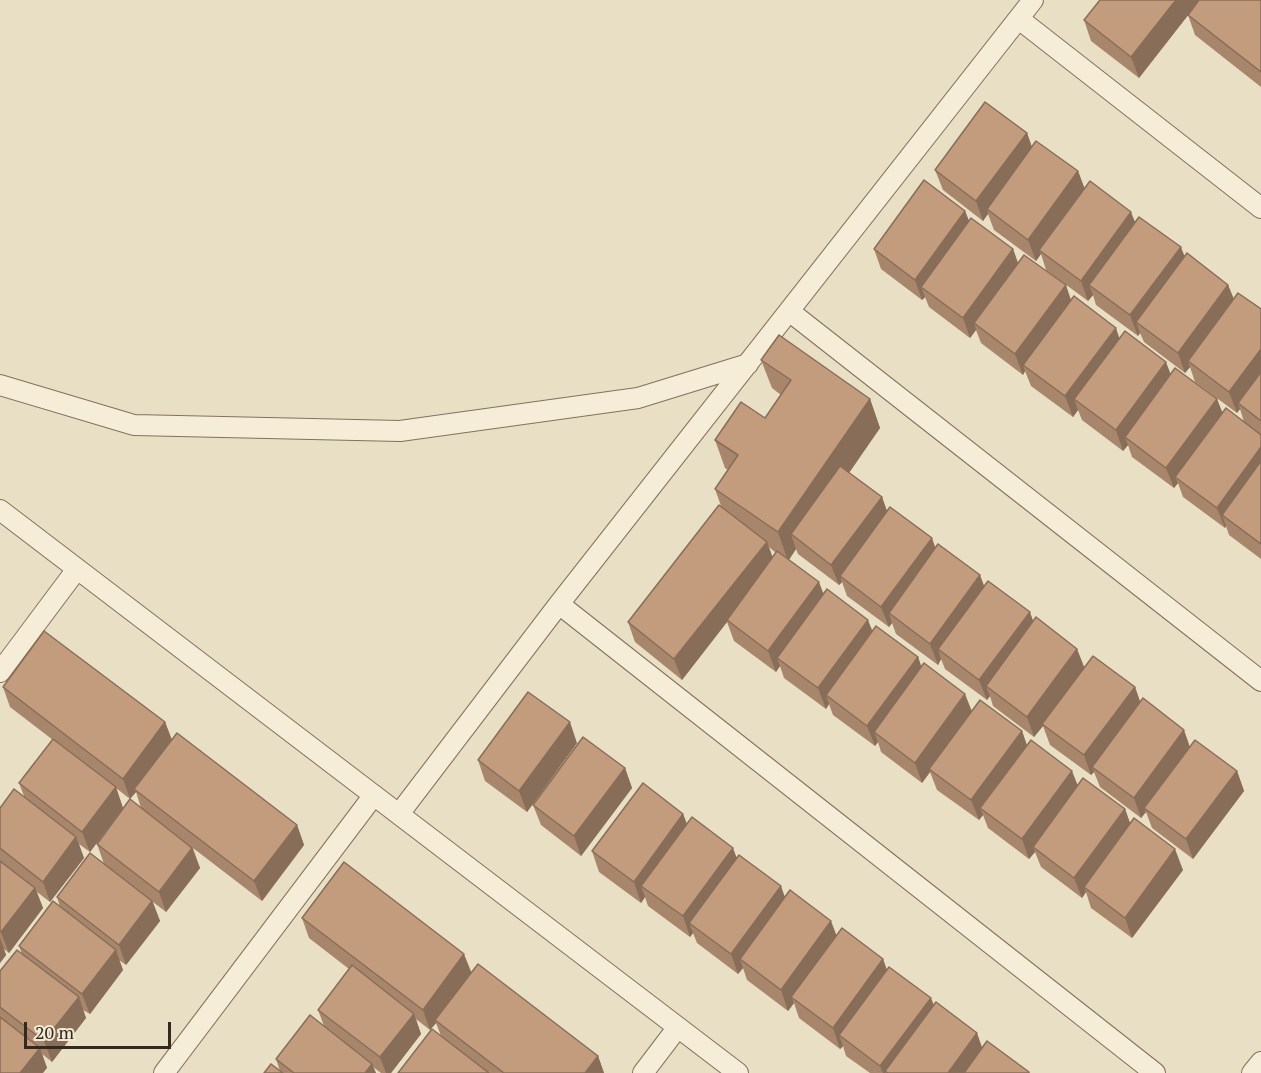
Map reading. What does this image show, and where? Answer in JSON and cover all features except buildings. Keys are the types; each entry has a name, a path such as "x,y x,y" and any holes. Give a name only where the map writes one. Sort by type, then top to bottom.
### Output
{"lane":[{"path":"399,814 559,604 1034,0"},
{"path":"1019,18 1261,208"},
{"path":"789,311 1261,681"},
{"path":"0,385 134,425 400,431 638,398 748,364"},
{"path":"0,510 738,1073"},
{"path":"0,672 77,569"},
{"path":"559,604 1155,1073"},
{"path":"164,1073 374,795"},
{"path":"643,1073 678,1027"},
{"path":"1252,1073 1261,1062"}]}
